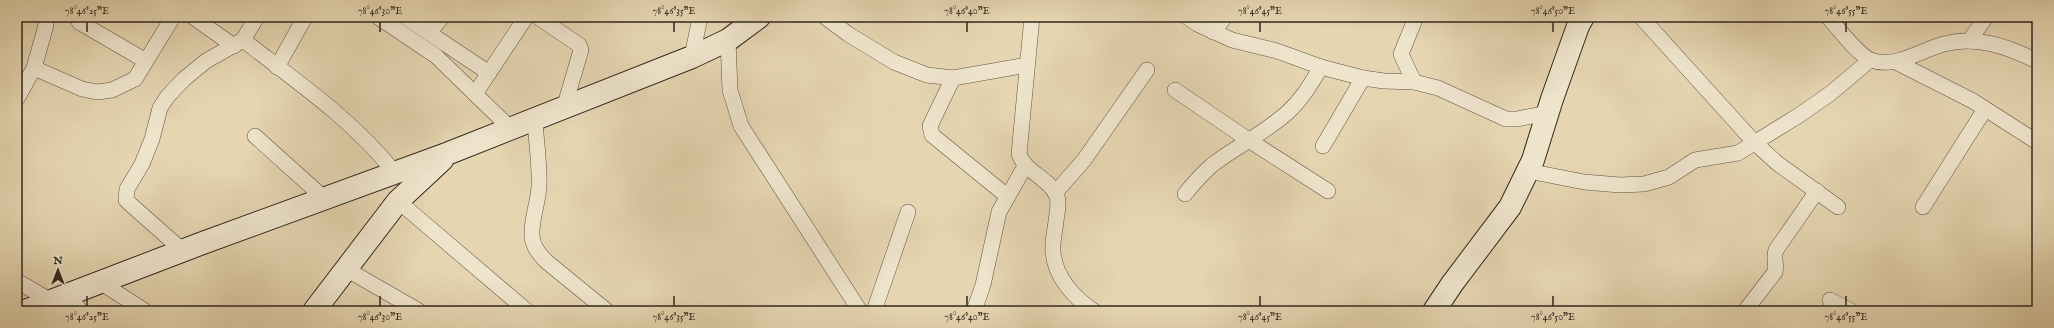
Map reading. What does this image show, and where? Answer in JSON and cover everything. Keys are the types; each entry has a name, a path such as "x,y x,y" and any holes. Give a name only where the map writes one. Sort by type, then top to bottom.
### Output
{"street":[{"path":"34,68 82,89 97,92 112,90 126,85 135,79 174,17"},
{"path":"192,17 278,67 362,136 377,150 395,173"},
{"path":"182,250 129,203 126,195 147,151 160,108 167,97 184,79 206,61 238,43 257,17"},
{"path":"278,67 305,17"},
{"path":"378,17 436,56 511,129"},
{"path":"405,17 489,73"},
{"path":"429,33 442,17"},
{"path":"475,94 526,17"},
{"path":"538,17 579,45 581,50 564,108"},
{"path":"692,57 700,17"},
{"path":"25,311 182,250 449,153 692,57 728,40 759,17"},
{"path":"825,17 848,34 894,62 927,75 952,78 1027,65"},
{"path":"1032,17 1019,154 1021,161 1025,166 1050,186 1058,201 1053,251 1055,266 1064,282 1081,302 1094,311"},
{"path":"1187,17 1213,32 1232,40 1277,50 1320,67 1363,78 1384,81 1414,82 1438,88 1506,119 1517,119 1548,113"},
{"path":"1213,32 1225,17"},
{"path":"1414,82 1401,54 1416,17"},
{"path":"1434,311 1452,284 1510,207 1533,160 1578,26 1583,17"},
{"path":"1641,17 1754,142 1777,163 1838,207"},
{"path":"1828,17 1850,42 1870,60 1883,63 1896,62 1944,44 1969,41 1993,43 2037,61"},
{"path":"1969,41 1986,17"},
{"path":"79,22 146,61"},
{"path":"17,100 34,68 46,25"},
{"path":"728,40 730,90 741,126 855,309"},
{"path":"1528,171 1584,182 1620,185 1644,184 1668,177 1695,160 1738,153 1801,114 1831,93 1870,60"},
{"path":"1896,62 1986,108 2037,142"},
{"path":"1185,194 1197,179 1213,165 1250,142 1288,113 1304,95 1320,67"},
{"path":"1055,193 1084,160 1147,70"},
{"path":"952,78 930,126 932,135 1007,196"},
{"path":"1323,146 1363,78"},
{"path":"1175,90 1250,142 1328,191"},
{"path":"1923,207 1986,108"},
{"path":"535,119 539,186 537,207 532,227 534,245 538,253 547,262 607,311"},
{"path":"255,136 324,199"},
{"path":"314,311 398,201 449,153"},
{"path":"974,311 983,286 999,212 1025,166"},
{"path":"1745,311 1775,272 1776,267 1774,256 1776,250 1817,191"},
{"path":"398,201 527,311"},
{"path":"874,311 908,212"},
{"path":"346,268 419,311"},
{"path":"17,281 58,298 81,311"},
{"path":"100,282 145,311"},
{"path":"1830,300 1851,311"}]}
